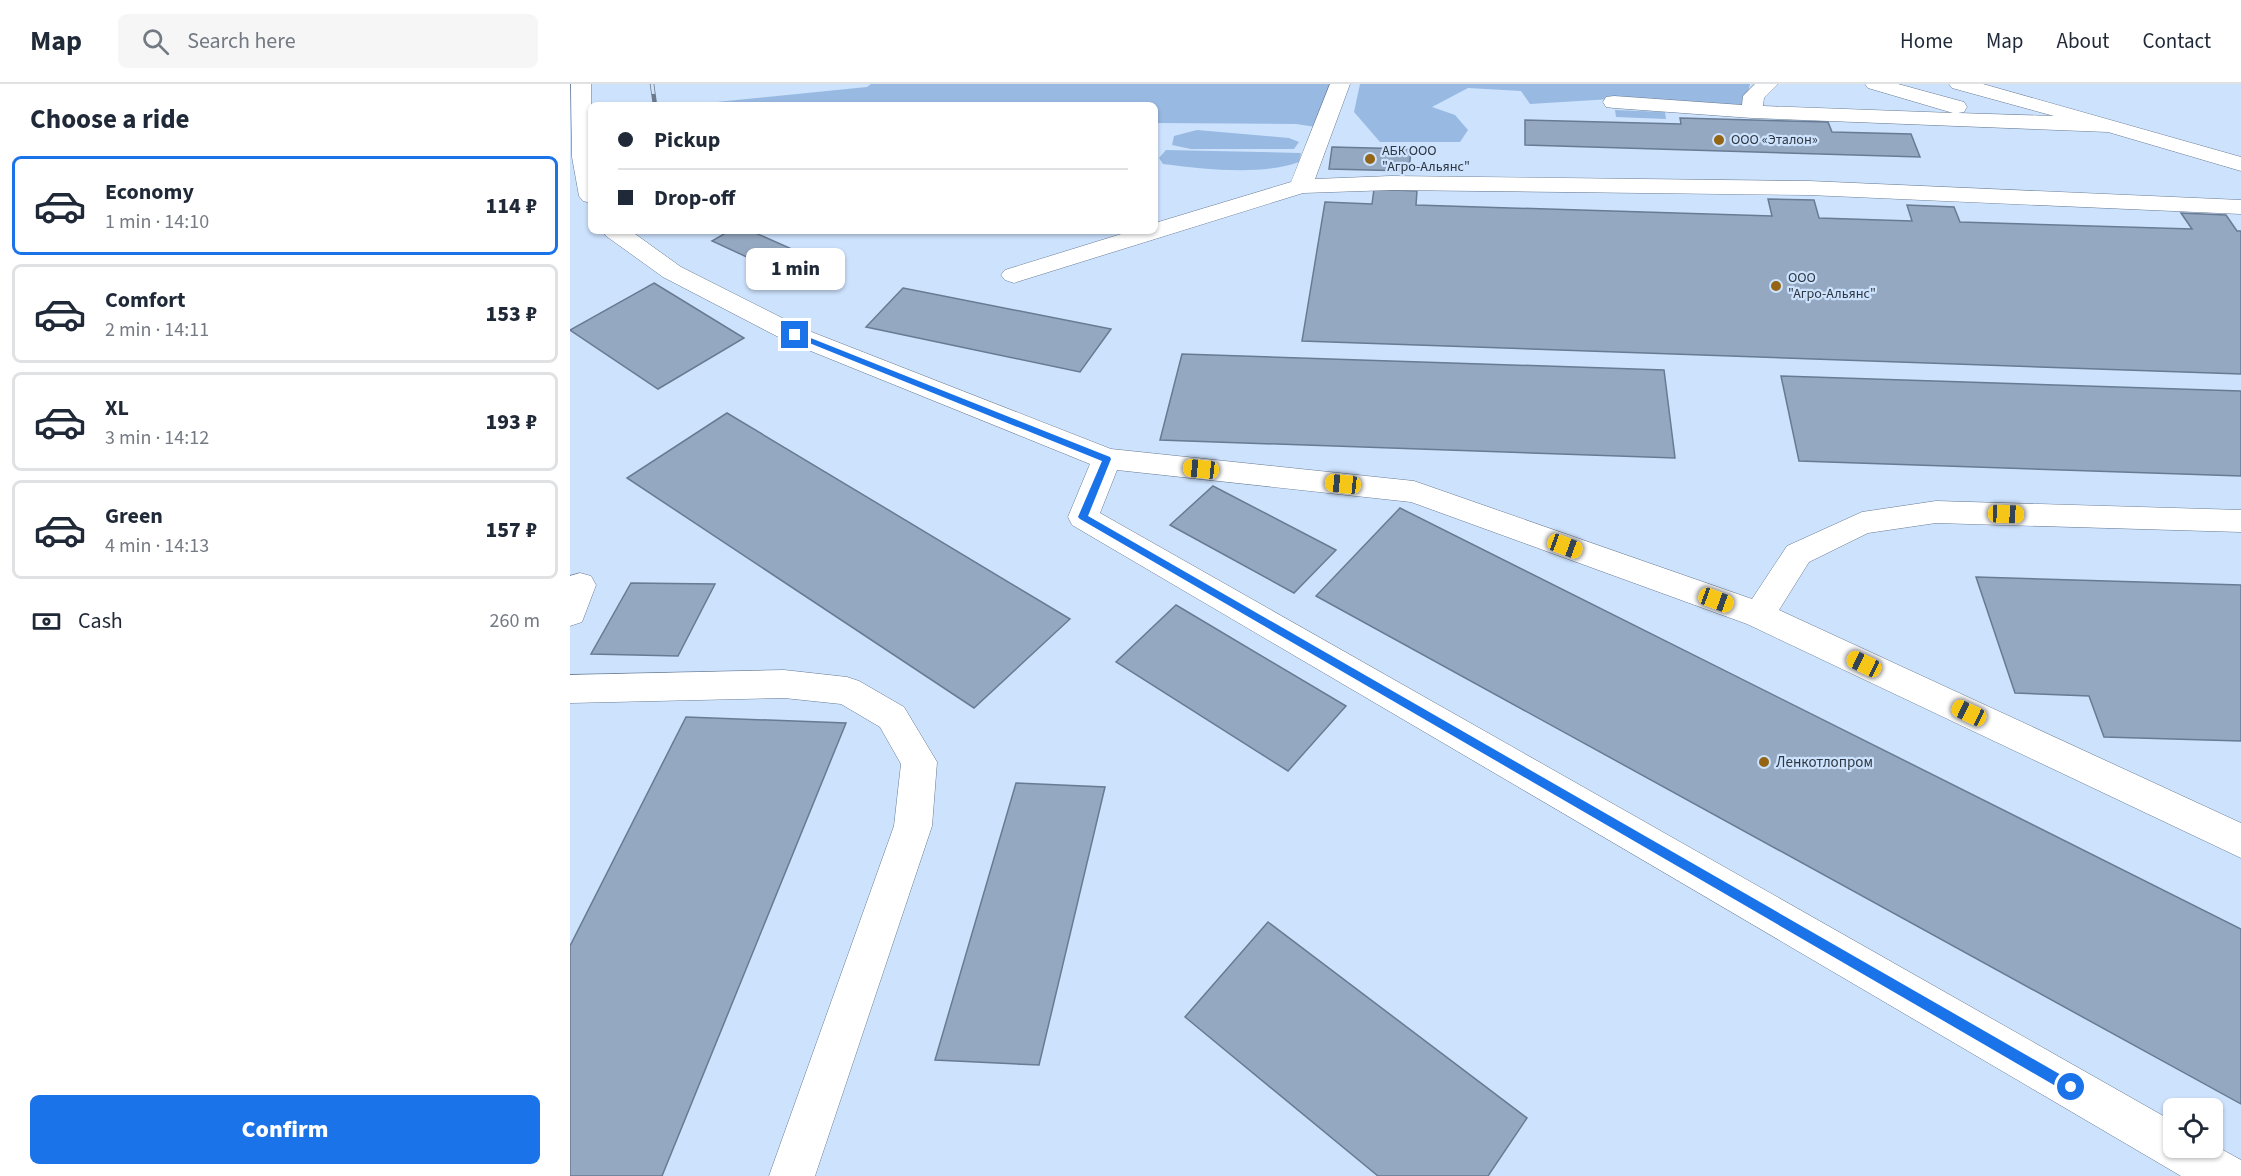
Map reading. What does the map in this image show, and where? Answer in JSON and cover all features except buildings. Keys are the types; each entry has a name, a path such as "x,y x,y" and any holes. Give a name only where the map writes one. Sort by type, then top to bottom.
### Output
{"street":[{"path":"581,84 583,157 588,181"},
{"path":"1301,186 1315,144 1340,84"},
{"path":"1752,112 1754,96 1768,84"},
{"path":"1875,84 2006,121"},
{"path":"1959,84 2241,164"},
{"path":"1614,102 1752,112 2110,125"},
{"path":"1158,230 1301,186 1390,183 1809,188 2241,207"},
{"path":"619,234 672,272 795,335 1107,459 1414,492 1759,615 2241,841"},
{"path":"1014,275 1146,234"},
{"path":"1107,459 1083,517 2163,1141"},
{"path":"1759,615 1798,554 1862,523 1936,512 2241,521"},
{"path":"570,689 784,684 847,691 892,717 920,762 914,826 792,1176"},
{"path":"2193,1158 2224,1176"}],"shaded area":[{"path":"871,84 1334,84 1316,127 1296,124 1158,123 1158,102 717,102 867,87"},
{"path":"1360,84 1750,84 1744,107 1611,99 1530,104 1521,91 1468,88 1432,107 1455,115 1468,130 1460,142 1380,142 1354,112"},
{"path":"1615,110 1665,112 1666,119 1616,117"},
{"path":"1197,130 1289,138 1299,142 1294,149 1191,149 1172,145 1174,136"},
{"path":"1166,150 1301,153 1299,162 1284,166 1232,170 1163,164 1159,158"}],"railway":[{"path":"652,84 655,102"}],"place":[{"name":"ООО «Эталон»","path":"1719,140"},
{"name":"АБК ООО \"Агро-Альянс\"","path":"1370,159"},
{"name":"ООО \"Агро-Альянс\"","path":"1776,286"},
{"name":"Ленкотлопром","path":"1764,762"}],"route":[{"path":"795,335 1107,459 1083,517 2071,1087"}]}
